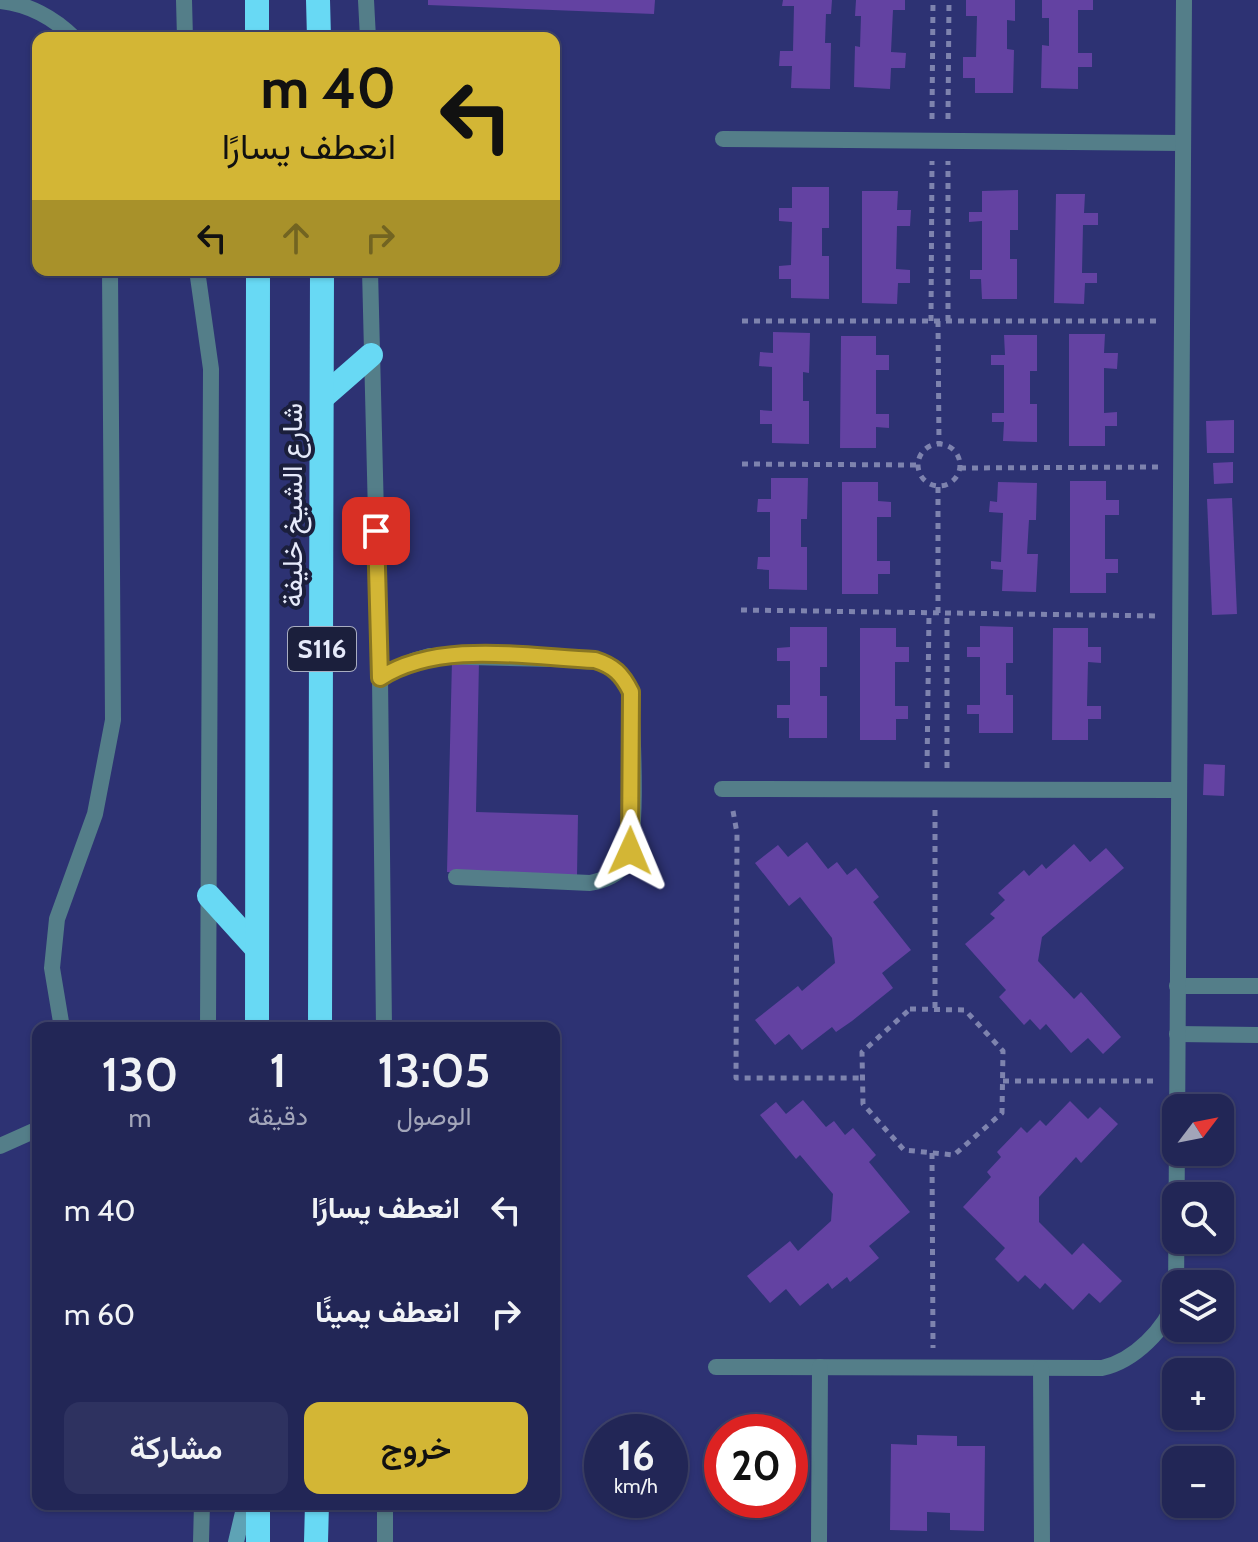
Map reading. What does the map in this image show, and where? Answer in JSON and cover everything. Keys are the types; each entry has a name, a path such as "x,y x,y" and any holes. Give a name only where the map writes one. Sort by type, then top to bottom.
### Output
{"highway":[{"path":"257,0 257,32"},
{"path":"318,0 319,32"},
{"name":"شارع الشيخ خليفة","path":"257,1022 258,276"},
{"name":"شارع الشيخ خليفة","path":"320,1022 322,276"},
{"path":"323,397 371,355"},
{"path":"209,896 257,949"},
{"path":"258,1510 258,1542"},
{"path":"316,1542 317,1510"}],"main road":[{"path":"236,1542 244,1510"}],"street":[{"path":"184,0 185,32"},
{"path":"366,0 368,32"},
{"path":"716,1367 1102,1368 1124,1361 1171,1313 1176,1298 1184,0"},
{"path":"0,1 49,17 67,32"},
{"path":"723,139 1182,143"},
{"path":"61,1022 54,992 55,931 63,896 95,814 113,720 110,276"},
{"path":"198,276 211,369 208,1022"},
{"path":"370,276 380,678 384,1022"},
{"path":"380,678 413,661 440,655 595,660 611,665 624,676 631,692 631,837 625,864 604,880 590,883 456,877"},
{"path":"722,789 1179,790"},
{"path":"1177,986 1258,986"},
{"path":"1177,1034 1258,1035"},
{"path":"0,1146 32,1132"},
{"path":"819,1542 820,1367"},
{"path":"1041,1368 1042,1542"},
{"path":"201,1542 202,1510"},
{"path":"385,1510 385,1542"}],"path":[{"path":"742,321 1181,321"},
{"path":"938,321 939,444"},
{"path":"939,444 950,447 958,456 960,468 956,478 938,486 927,483 917,465 928,446 939,444"},
{"path":"742,464 917,465"},
{"path":"960,468 1181,466"},
{"path":"938,486 938,613"},
{"path":"741,610 1180,616"},
{"path":"929,613 936,790 935,1009"},
{"path":"936,790 947,613"},
{"path":"722,789 732,808 737,833 736,1078 863,1078"},
{"path":"910,1009 935,1009 965,1010 1003,1051 1002,1113 954,1155 904,1150 863,1104 862,1052 910,1009"},
{"path":"1003,1081 1176,1081"},
{"path":"932,1153 933,1367"}],"building":[{"path":"428,0 655,0 654,14 428,5"},
{"path":"783,0 832,0 831,14 826,14 825,43 831,43 830,89 791,88 792,66 779,66 780,51 793,51 794,6 782,6"},
{"path":"856,0 905,0 905,10 893,10 891,52 906,53 905,68 891,68 890,89 854,87 855,46 860,47 861,16 855,16"},
{"path":"966,0 1015,0 1015,21 1007,20 1007,49 1014,50 1013,93 975,93 975,78 963,78 963,57 976,57 977,16 966,16"},
{"path":"1042,0 1093,0 1093,10 1078,10 1078,53 1092,53 1092,67 1078,67 1078,89 1041,88 1042,45 1049,46 1049,18 1042,18"},
{"path":"792,187 829,187 829,228 822,228 822,256 829,256 829,299 791,298 791,279 779,279 779,266 791,265 792,222 779,221 779,208 792,208"},
{"path":"1018,190 1018,230 1010,230 1010,259 1017,259 1017,299 982,299 981,279 970,279 970,270 982,270 982,221 969,222 969,212 982,212 982,191"},
{"path":"862,191 898,191 897,210 911,210 910,226 897,226 896,269 910,270 910,283 898,283 897,304 862,303"},
{"path":"1056,194 1085,194 1084,213 1098,213 1098,225 1083,225 1082,273 1097,273 1097,283 1085,283 1084,304 1054,303"},
{"path":"773,332 810,333 809,373 803,372 803,401 809,401 809,444 772,443 772,424 760,424 760,410 772,411 772,367 759,366 760,352 773,353"},
{"path":"1069,334 1105,334 1104,353 1118,353 1117,369 1104,368 1104,413 1117,412 1117,426 1105,426 1105,446 1069,446"},
{"path":"1004,335 1037,335 1037,371 1030,371 1030,404 1037,404 1037,442 1003,441 1004,422 992,422 992,413 1004,413 1004,365 991,365 991,355 1005,355"},
{"path":"841,336 876,336 876,355 889,355 889,370 876,370 876,414 889,414 889,428 876,427 876,448 840,448"},
{"path":"1234,420 1234,453 1207,453 1206,421"},
{"path":"1233,462 1233,483 1214,484 1213,463"},
{"path":"771,478 808,478 807,519 801,519 801,547 807,547 807,590 769,589 769,570 757,569 758,557 770,557 770,512 757,512 758,499 771,499"},
{"path":"1070,481 1106,481 1106,500 1119,500 1119,515 1105,515 1105,559 1118,559 1118,573 1106,573 1106,593 1070,593"},
{"path":"842,482 878,482 878,501 891,502 891,517 877,517 877,561 890,561 890,574 878,574 878,594 842,594"},
{"path":"998,482 1037,483 1036,520 1029,520 1027,554 1038,554 1036,592 1002,591 1003,570 991,569 991,561 1001,562 1003,513 989,512 990,501 997,502"},
{"path":"1232,498 1237,614 1212,615 1207,499"},
{"path":"980,626 1013,627 1013,663 1006,663 1006,695 1013,695 1013,733 979,733 979,714 967,714 967,705 980,705 980,657 967,657 967,647 980,647"},
{"path":"790,627 827,627 827,667 820,667 820,696 827,696 827,738 789,738 789,718 777,718 777,705 790,705 790,661 777,661 777,648 790,647"},
{"path":"860,628 896,628 896,647 909,647 909,662 895,662 895,706 908,706 908,719 896,719 896,740 860,740"},
{"path":"1053,628 1088,628 1088,647 1101,647 1101,663 1088,662 1087,706 1101,706 1101,719 1088,719 1088,740 1052,740"},
{"path":"452,660 479,661 476,812 578,815 577,876 447,872"},
{"path":"1204,764 1225,765 1224,796 1203,795"},
{"path":"807,842 828,869 837,862 847,875 856,868 879,897 873,902 911,950 882,973 893,988 836,1032 832,1027 802,1050 789,1034 775,1045 755,1020 798,986 802,991 835,963 832,938 800,897 789,906 755,863 778,845 788,857"},
{"path":"1074,844 1090,862 1106,848 1124,868 1042,937 1038,961 1074,999 1081,992 1121,1037 1103,1054 1088,1038 1071,1053 1046,1024 1040,1030 1030,1019 1024,1025 999,997 1006,990 965,944 995,918 990,914 1005,900 998,893 1024,870 1029,876 1042,864 1046,869"},
{"path":"803,1100 826,1127 834,1121 845,1135 853,1128 876,1155 869,1162 910,1212 869,1246 879,1258 850,1282 847,1277 832,1289 828,1283 800,1306 786,1289 770,1303 747,1276 790,1241 798,1251 831,1221 833,1194 800,1155 796,1159 760,1115 776,1102 786,1114"},
{"path":"1070,1101 1088,1119 1100,1107 1118,1124 1081,1163 1076,1157 1039,1197 1039,1222 1072,1255 1083,1243 1122,1281 1100,1303 1089,1293 1073,1310 1045,1283 1040,1289 1025,1275 1018,1282 995,1259 1005,1248 963,1207 991,1177 987,1172 1001,1157 997,1152 1021,1127 1027,1133 1040,1120 1046,1126"},
{"path":"917,1435 957,1436 957,1446 985,1446 984,1531 950,1530 950,1513 927,1512 927,1531 890,1530 891,1444 917,1445"}],"route":[{"path":"376,531 380,678 413,661 449,655 595,660 611,665 624,676 631,692 630,851"}]}
